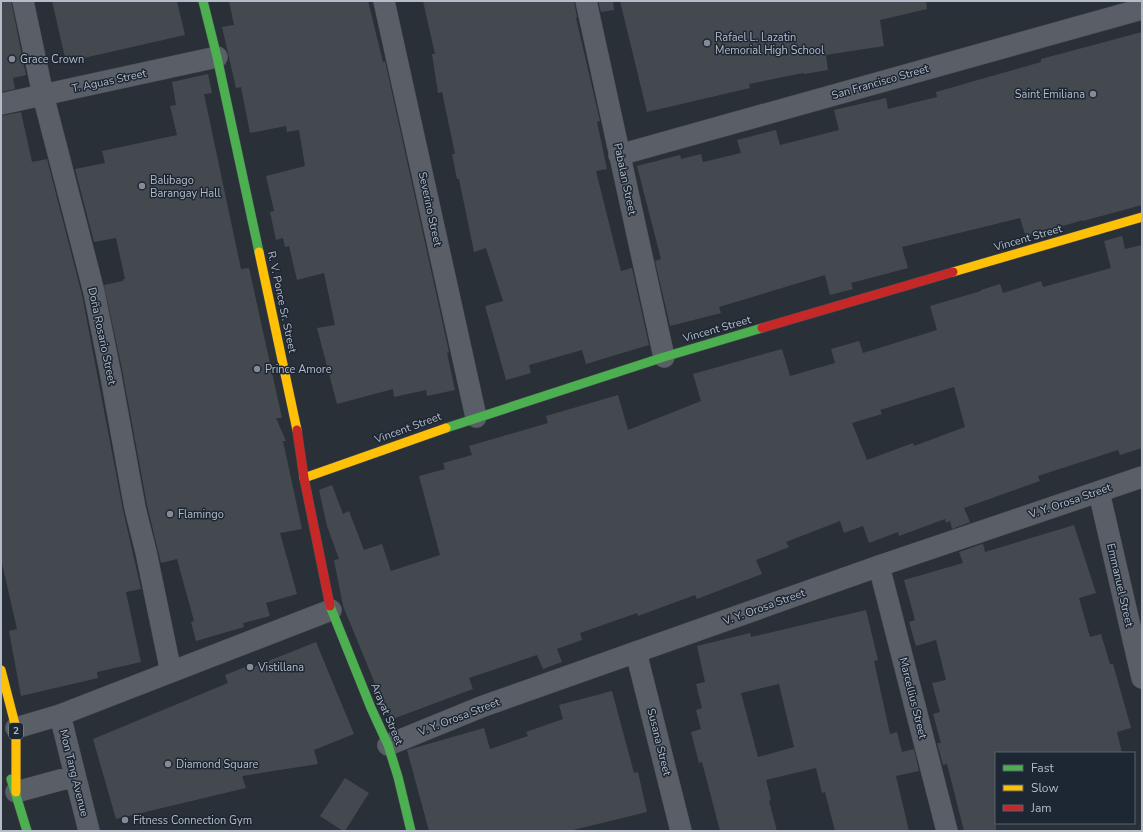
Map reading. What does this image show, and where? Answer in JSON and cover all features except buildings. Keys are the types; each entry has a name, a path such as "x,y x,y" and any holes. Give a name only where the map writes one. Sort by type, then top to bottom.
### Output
{"main road":[{"name":"R. V. Ponce Sr. Street","path":"203,1 217,58 300,443 304,478 331,610"},
{"name":"Vincent Street","path":"304,478 476,417 664,357 1142,217"},
{"name":"Arayat Street","path":"331,610 371,708 388,745 398,777 411,831"},
{"name":"2","path":"1,670 16,728 16,792"},
{"name":"2","path":"6,768 16,792 27,831"}],"street":[{"name":"Doña Rosario Street","path":"23,1 43,95 94,292 136,508 171,672"},
{"name":"Severino Street","path":"384,1 476,417"},
{"name":"Pabalan Street","path":"586,1 664,357"},
{"name":"San Francisco Street","path":"619,155 1142,9"},
{"name":"T. Aguas Street","path":"1,104 217,58"},
{"name":"V. Y. Orosa Street","path":"388,745 481,707 879,566 1142,477"},
{"name":"Emmanuel Street","path":"1098,492 1142,678"},
{"name":"Marcellius Street","path":"879,566 947,831"},
{"path":"16,728 60,715 331,610"},
{"name":"Susana Street","path":"636,652 681,831"},
{"name":"Mon Tang Avenue","path":"60,715 89,831"},
{"path":"16,792 75,776"}],"traffic: fast":[{"path":"203,1 217,57 259,252"},
{"path":"446,428 664,357 762,328"},
{"path":"330,606 371,708 388,745 398,777 411,831"},
{"path":"11,779 27,831"}],"traffic: slow":[{"path":"953,272 1142,217"},
{"path":"259,252 297,430"},
{"path":"304,478 446,428"},
{"path":"1,670 16,728 16,792"}],"traffic: jam":[{"path":"762,328 953,272"},
{"path":"297,430 304,478 330,606"}],"place":[{"name":"Rafael L. Lazatin Memorial High School","path":"707,43"},
{"name":"Grace Crown","path":"12,59"},
{"name":"Saint Emiliana","path":"1093,94"},
{"name":"Balibago Barangay Hall","path":"142,186"},
{"name":"Prince Amore","path":"257,369"},
{"name":"Flamingo","path":"170,514"},
{"name":"Vistillana","path":"250,667"},
{"name":"Diamond Square","path":"168,764"},
{"name":"Fitness Connection Gym","path":"125,820"}]}
